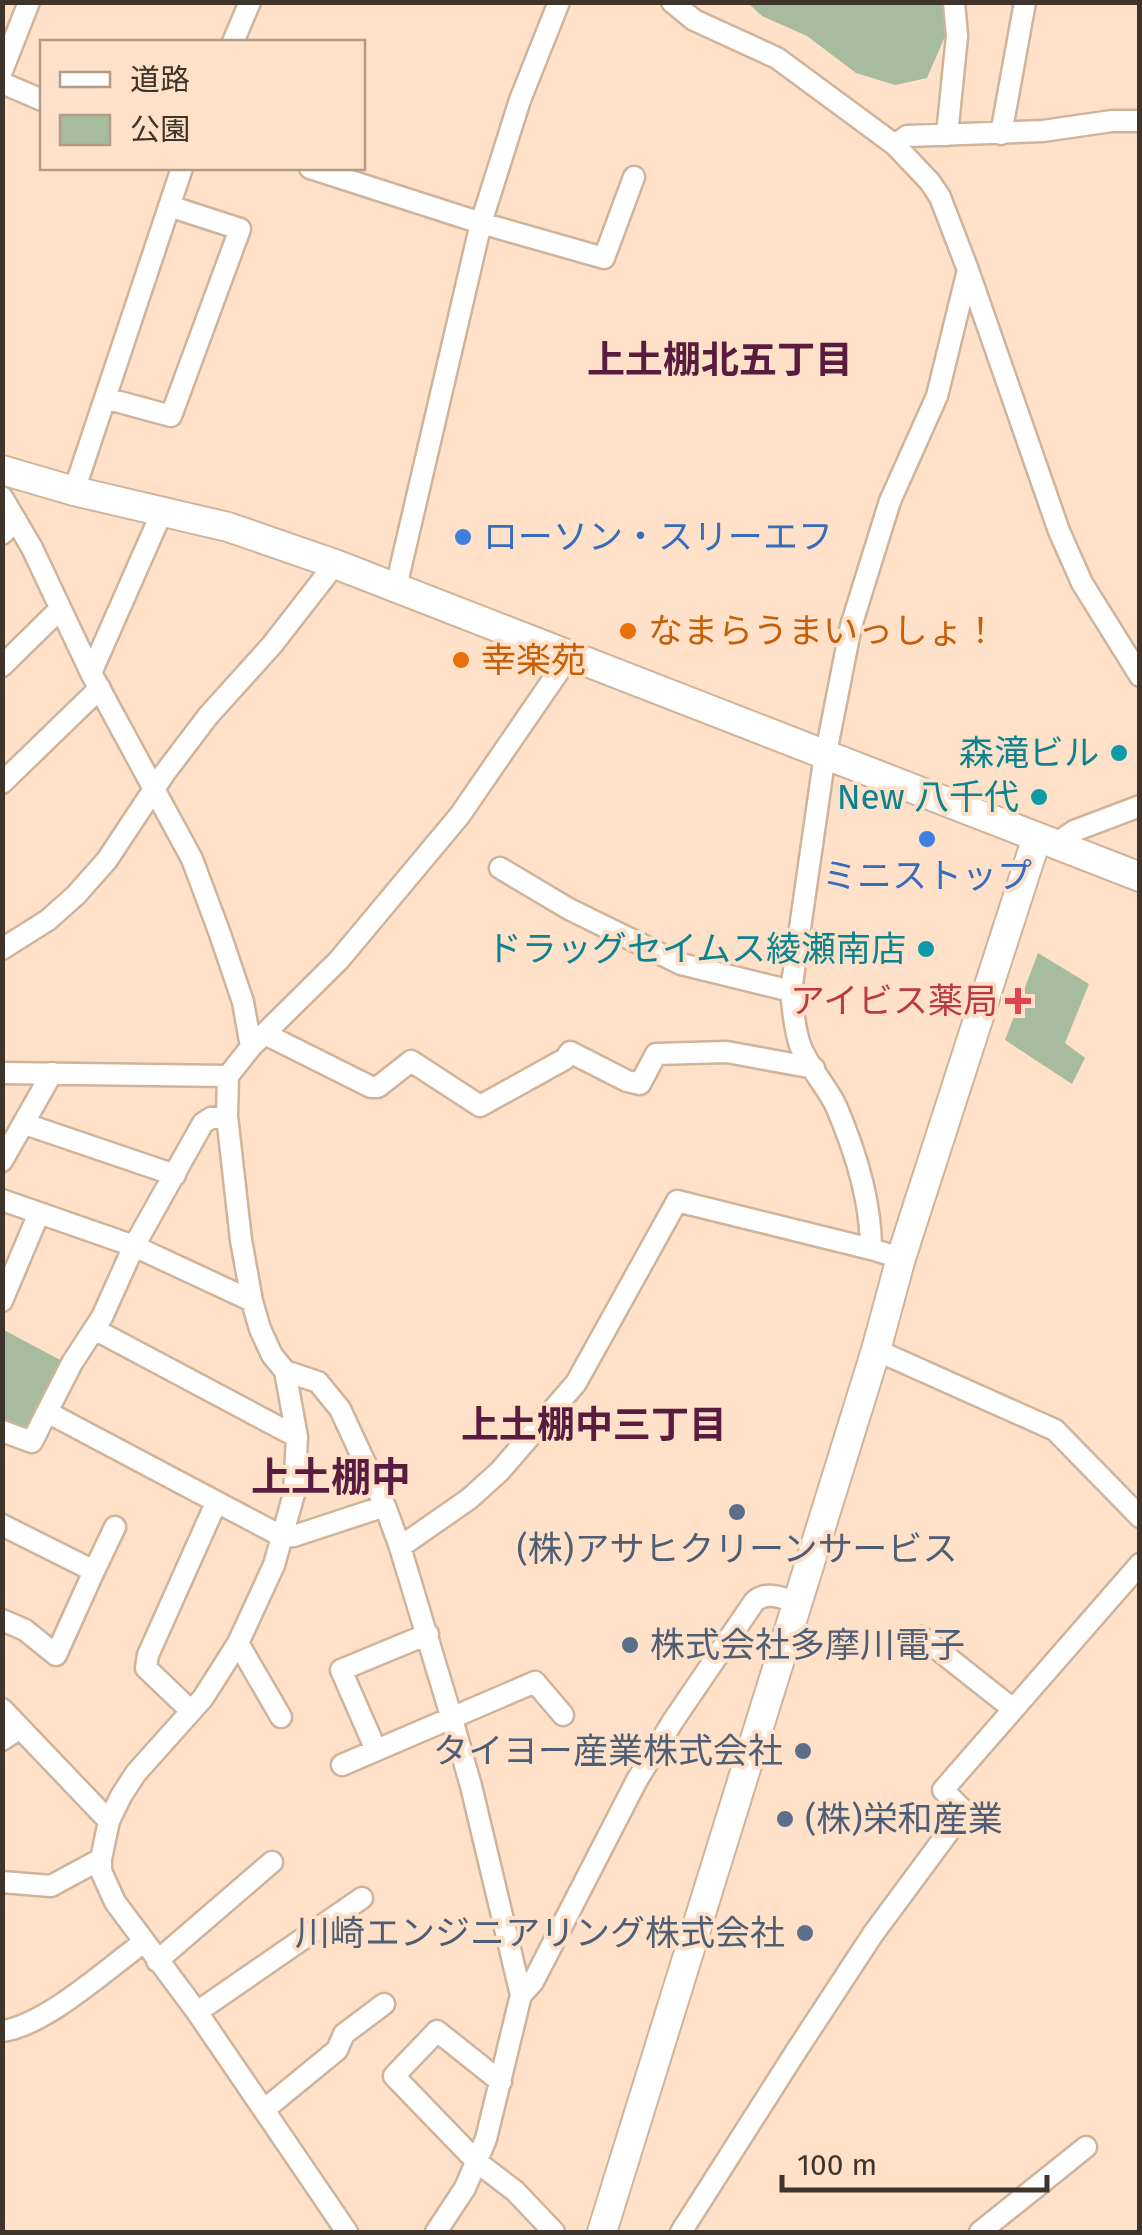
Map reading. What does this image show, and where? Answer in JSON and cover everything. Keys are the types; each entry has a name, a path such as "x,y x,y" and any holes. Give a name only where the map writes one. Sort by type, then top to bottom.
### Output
{"street":[{"path":"2,71 29,2"},
{"path":"234,40 250,2"},
{"path":"396,587 481,223 520,100 559,2"},
{"path":"672,2 694,20 777,58 895,146 940,197 1058,531 1082,582 1140,676"},
{"path":"947,135 957,36 954,2"},
{"path":"1001,134 1025,2"},
{"path":"2,83 40,99"},
{"path":"895,146 907,136 1001,134 1140,121"},
{"path":"74,491 181,170"},
{"path":"316,170 604,258 634,177"},
{"path":"105,398 171,416 240,229 169,206"},
{"path":"871,1249 858,1164 835,1103 801,1048 791,991 825,754 851,626 890,501 937,396 968,270"},
{"path":"2,470 255,535 1140,877"},
{"path":"2,496 10,527 32,548 95,681 192,859 258,1040 371,1087 378,1087 410,1061 480,1106 565,1059 570,1052 640,1084 656,1054 727,1052 814,1068"},
{"path":"2,784 95,681 162,512"},
{"path":"2,949 48,920 76,895 106,860 208,716 272,645 335,564"},
{"path":"2,666 60,610"},
{"path":"347,2232 197,2012 115,1902 104,1883 101,1859 109,1821 136,1773 203,1698 238,1643 274,1566 294,1494 297,1437 285,1371 272,1355 260,1328 236,1203 227,1116 228,1076 258,1040 339,960 460,814 570,655"},
{"path":"602,2232 902,1258 1046,841 1140,806"},
{"path":"500,868 569,909 681,964 791,991"},
{"path":"2,1073 228,1076"},
{"path":"2,1161 52,1073"},
{"path":"2,1431 32,1442 203,1123 227,1116"},
{"path":"25,1124 175,1176"},
{"path":"2,1200 134,1246 252,1300"},
{"path":"400,1547 469,1500 500,1471 576,1383 677,1201 902,1258"},
{"path":"2,1301 39,1213"},
{"path":"94,1329 297,1437"},
{"path":"876,1350 1055,1430 1140,1517"},
{"path":"285,1371 318,1382 340,1409 385,1506 428,1634 471,1786 522,1995"},
{"path":"47,1412 283,1536 294,1536 385,1506"},
{"path":"191,1712 146,1668 148,1655 216,1503"},
{"path":"2,1525 94,1571"},
{"path":"2,1620 26,1630 56,1655 114,1526"},
{"path":"681,2232 794,2053 964,1811 943,1790 1140,1564"},
{"path":"436,2232 477,2162 522,1995 533,1982 637,1780 754,1602 767,1595 796,1602"},
{"path":"376,1750 341,1670 428,1634"},
{"path":"922,1637 1013,1709"},
{"path":"238,1643 281,1717"},
{"path":"342,1765 536,1682 563,1715"},
{"path":"2,1709 11,1734 109,1821"},
{"path":"2,1882 51,1886 101,1859"},
{"path":"157,1960 272,1862"},
{"path":"197,2012 362,1898"},
{"path":"2,2031 39,2018 144,1942"},
{"path":"265,2109 336,2050 344,2034 384,2004"},
{"path":"501,2082 438,2031 394,2076 477,2162 515,2191 554,2232"},
{"path":"980,2232 1086,2147"}],"green space":[{"path":"748,3 943,3 946,34 927,78 895,85 856,73 807,36 762,16"},
{"path":"1038,953 1089,984 1065,1043 1085,1058 1072,1084 1005,1040"},
{"path":"2,1329 64,1362 34,1422 21,1428 3,1420"}],"place":[{"name":"ローソン・スリーエフ","path":"463,537"},
{"name":"なまらうまいっしょ！","path":"628,631"},
{"name":"幸楽苑","path":"461,660"},
{"name":"森滝ビル","path":"1119,753"},
{"name":"New 八千代","path":"1039,797"},
{"name":"ミニストップ","path":"927,839"},
{"name":"ドラッグセイムス綾瀬南店","path":"926,949"},
{"name":"アイビス薬局","path":"1018,1001"},
{"name":"(株)アサヒクリーンサービス","path":"737,1512"},
{"name":"株式会社多摩川電子","path":"630,1645"},
{"name":"タイヨー産業株式会社","path":"803,1751"},
{"name":"(株)栄和産業","path":"785,1819"},
{"name":"川崎エンジニアリング株式会社","path":"805,1933"}],"district":[{"name":"上土棚北五丁目","path":"720,360"},
{"name":"上土棚中三丁目","path":"594,1425"},
{"name":"上土棚中","path":"331,1477"}]}
